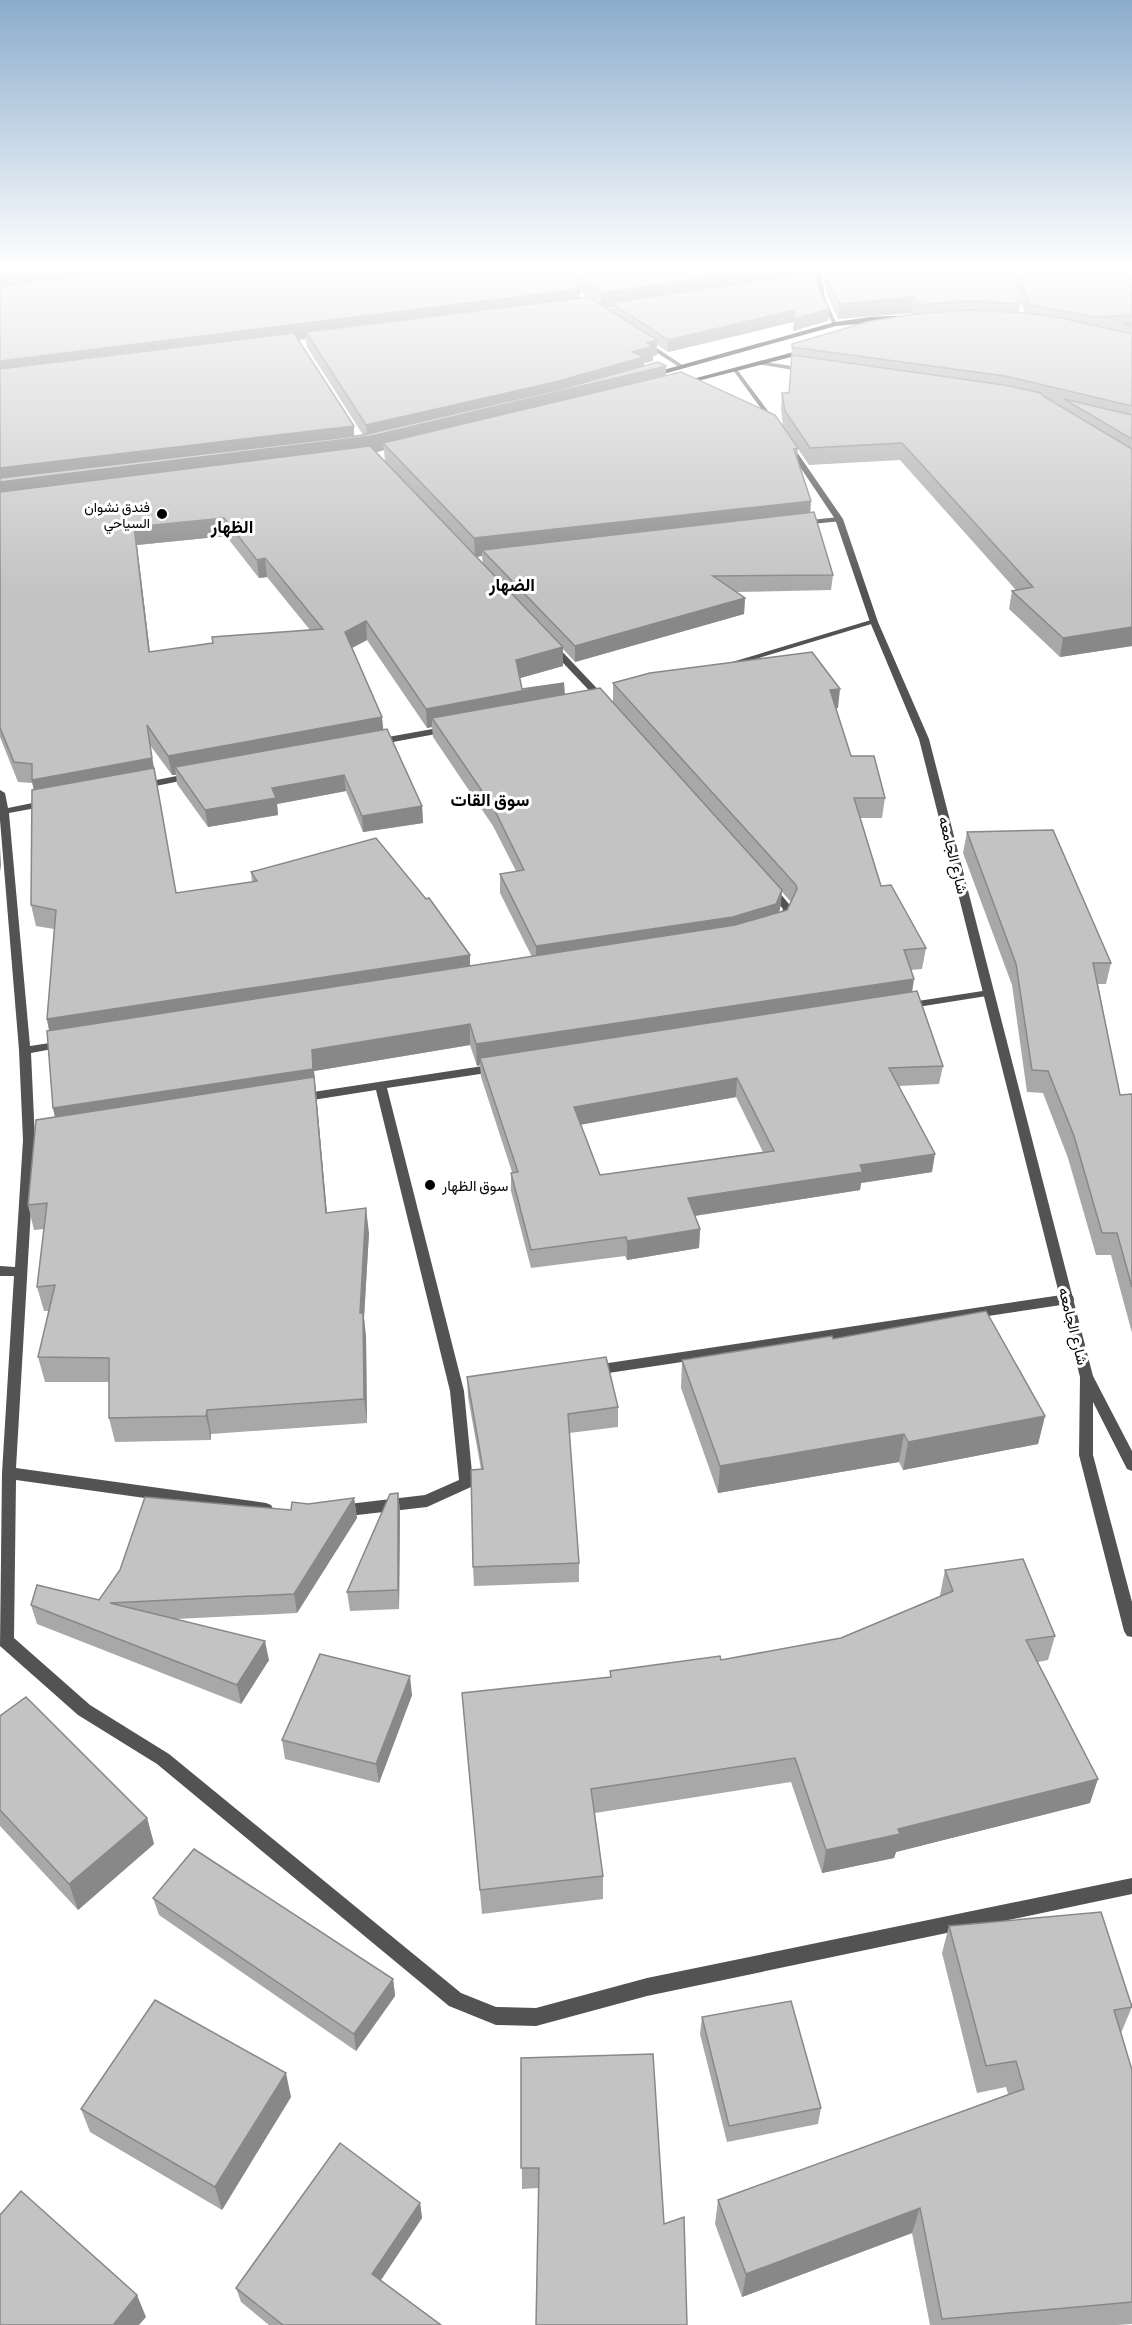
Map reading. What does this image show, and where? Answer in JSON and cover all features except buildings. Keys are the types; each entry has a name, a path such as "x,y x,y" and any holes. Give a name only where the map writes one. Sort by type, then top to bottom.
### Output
{"main road":[{"path":"637,379 649,376"},
{"path":"667,387 714,376"}],"street":[{"name":"شارع الجامعه","path":"740,376 839,519 874,622 924,739 1086,1376 1086,1455 1132,1631"},
{"path":"793,524 839,519"},
{"path":"716,668 874,622"},
{"path":"546,640 611,709"},
{"path":"591,702 615,697"},
{"path":"368,744 462,726"},
{"path":"133,787 204,774"},
{"path":"0,793 35,1139 6,1424 9,1473 3,1640 84,1710 163,1759 455,2000 495,2016 536,2017 659,1985 1132,1886"},
{"path":"2,811 63,800"},
{"path":"765,883 788,909 780,927 771,930"},
{"path":"896,1008 989,993"},
{"path":"25,1050 72,1043"},
{"path":"287,1100 509,1066"},
{"path":"321,1513 427,1501 466,1483 463,1390 381,1086"},
{"path":"0,1271 20,1272"},
{"path":"586,1371 1068,1299"},
{"name":"شارع الجامعه","path":"1086,1376 1132,1465"},
{"path":"9,1473 275,1510"}],"place":[{"name":"فندق نشوان السياحي","path":"162,514"},
{"name":"سوق الظهار","path":"430,1185"}],"district":[{"name":"الظهار","path":"232,526"},
{"name":"الضهار","path":"512,584"},
{"name":"سوق القات","path":"490,799"}]}
